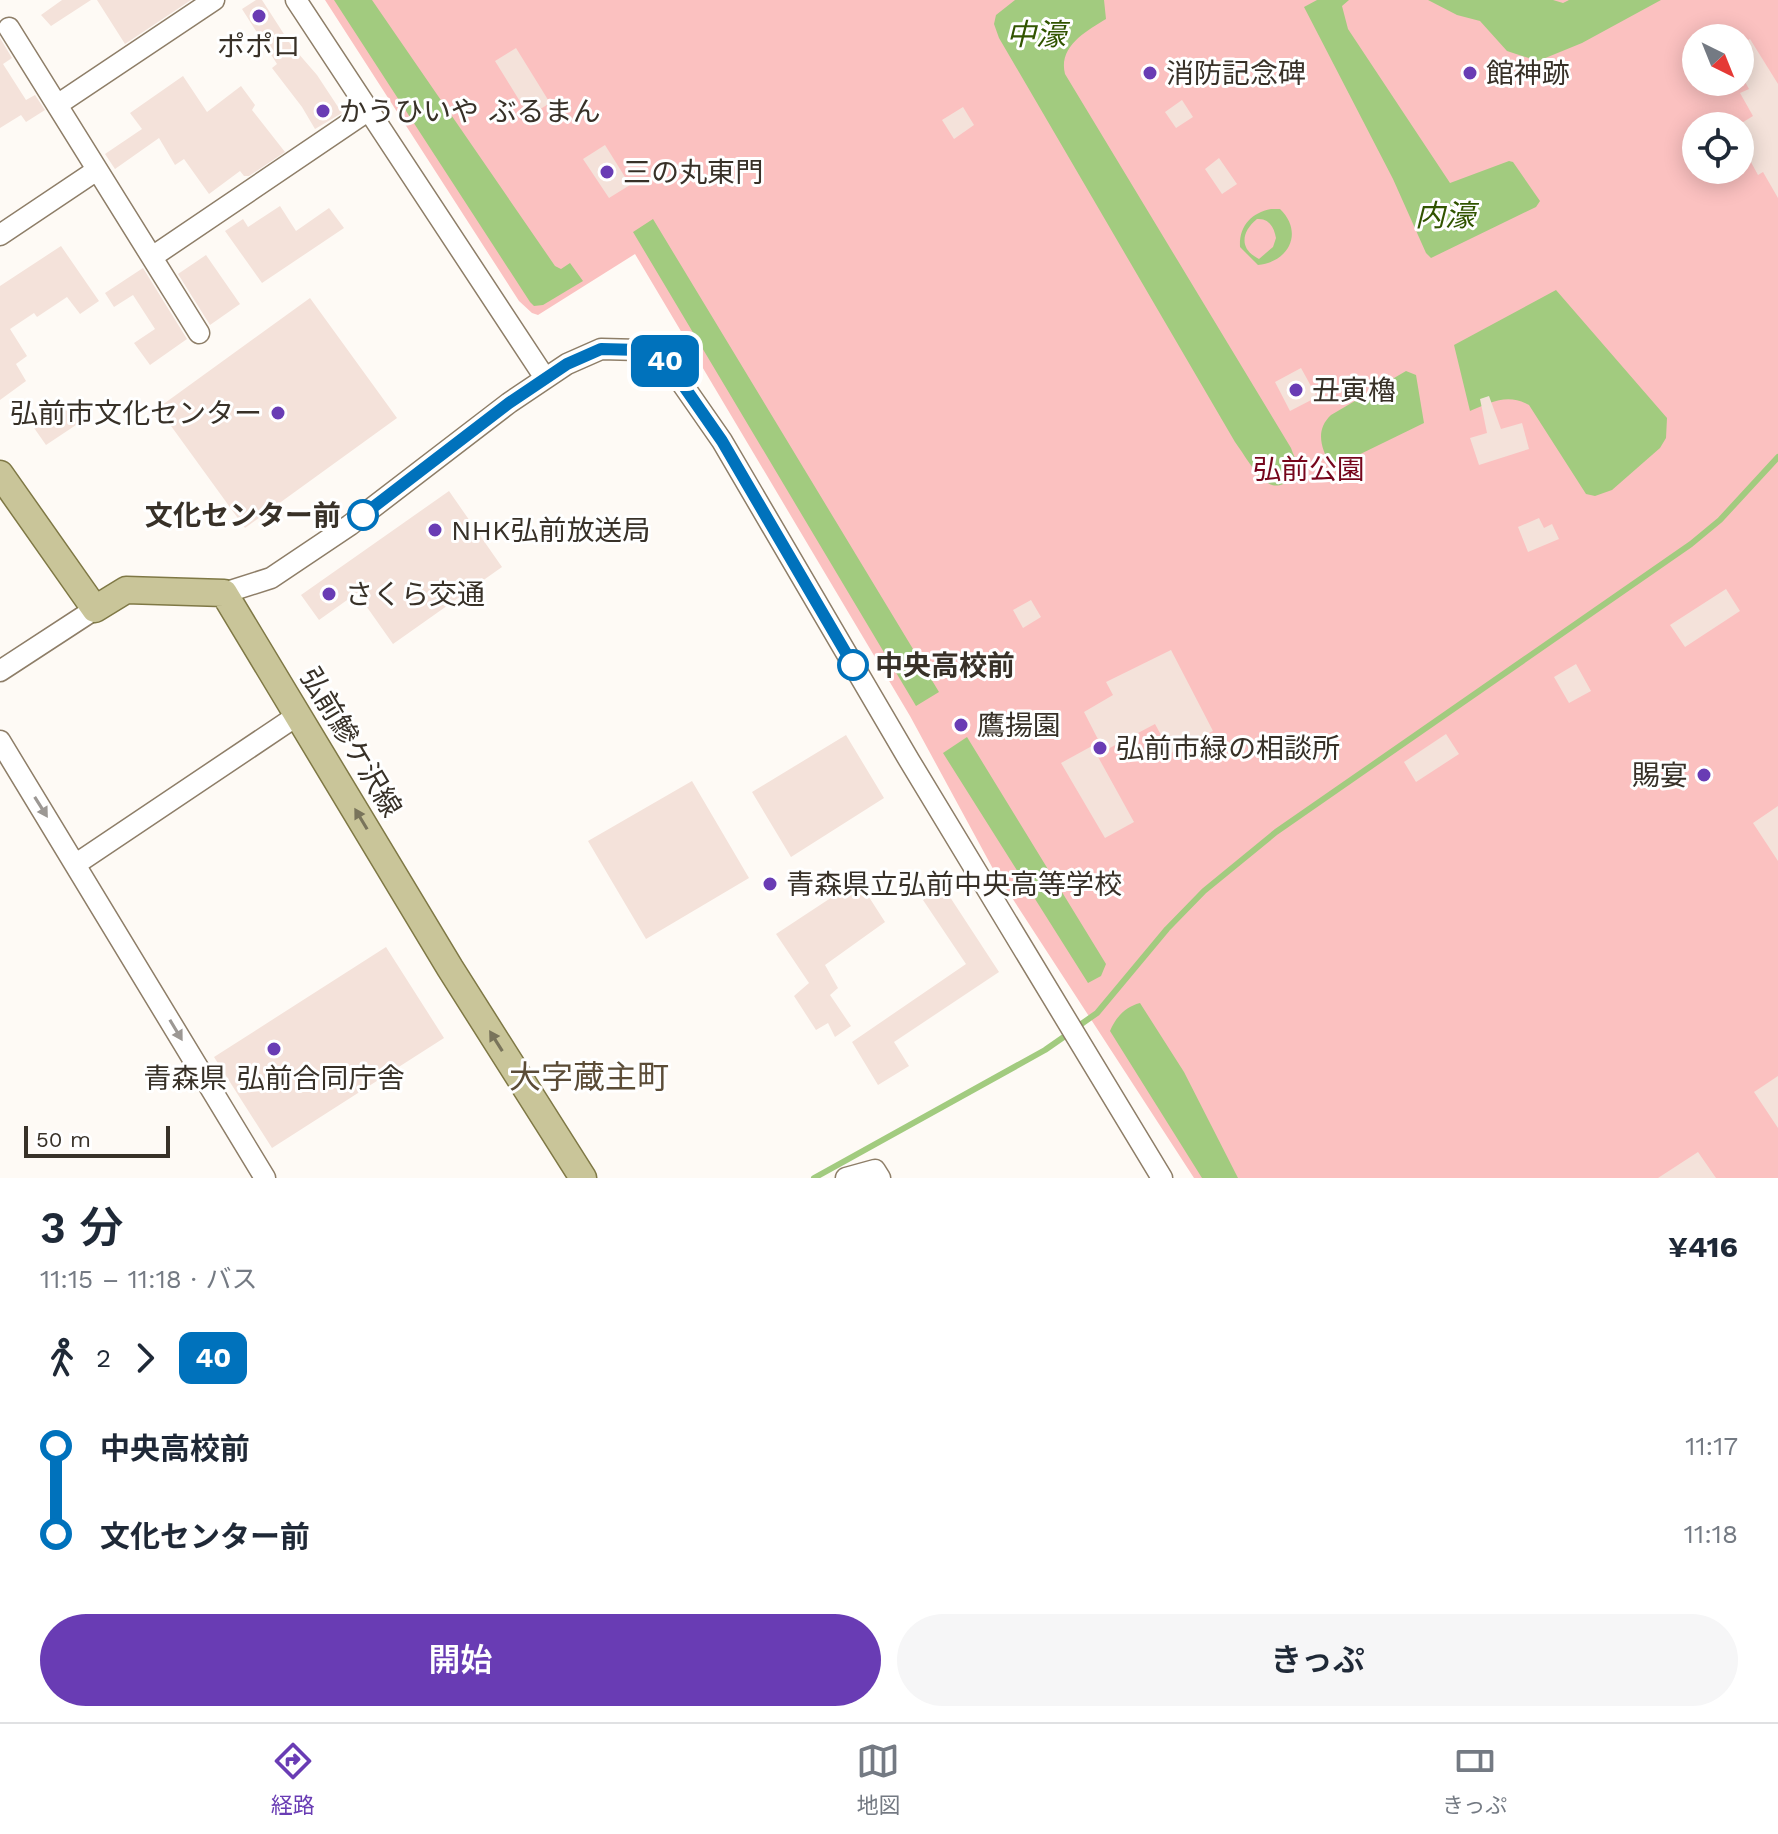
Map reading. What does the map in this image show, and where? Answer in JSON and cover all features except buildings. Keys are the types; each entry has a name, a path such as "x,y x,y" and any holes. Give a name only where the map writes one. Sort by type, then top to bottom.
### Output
{"main road":[{"path":"0,474 95,609 126,590 224,593"},
{"name":"弘前鰺ケ沢線","path":"224,593 450,968 583,1178"}],"street":[{"path":"57,105 214,0"},
{"path":"296,0 545,378"},
{"path":"9,28 199,333"},
{"path":"152,257 369,110"},
{"path":"0,235 97,170"},
{"path":"224,593 271,578 350,525 567,364 601,349 640,350 667,362 722,441 1162,1178"},
{"path":"0,671 95,609"},
{"path":"76,864 298,715"},
{"path":"0,741 265,1178"},
{"path":"846,1178 875,1170 880,1178"}],"green space":[{"name":"弘前公園","path":"325,0 1778,0 1778,1178 1194,1178 992,867 910,716 635,254 538,315 519,301"}],"water":[{"path":"334,0 372,0 555,266 561,269 570,263 583,281 543,305 534,306 530,302"},
{"name":"中濠","path":"1015,0 1104,0 1106,19 1075,41 1066,56 1065,74 1291,448 1297,467 1294,476 1286,482 1277,486 1263,479 1235,442 999,38 994,24 996,15"},
{"name":"内濠","path":"1317,0 1349,0 1342,6 1348,29 1450,183 1513,162 1540,201 1536,207 1431,258 1304,7"},
{"path":"1428,0 1553,0 1563,3 1569,0 1661,0 1582,43 1538,61 1507,51 1480,21 1457,15"},
{"path":"1280,209 1291,227 1292,236 1285,252 1278,258 1258,265 1240,247 1240,240 1244,227 1252,217 1264,211","holes":["1257,219 1270,224 1276,238 1273,247 1259,259 1248,250 1244,240"]},
{"path":"653,219 939,692 916,706 633,232"},
{"path":"1556,290 1667,418 1666,438 1660,448 1612,490 1595,496 1586,494 1529,405 1507,399 1470,411 1454,345"},
{"path":"1406,371 1416,375 1424,423 1344,462 1330,465 1321,439 1326,421 1331,415"},
{"path":"967,737 1106,964 1101,976 1088,983 943,753"},
{"path":"1140,1003 1184,1072 1238,1178 1202,1178 1110,1031 1122,1013"}],"waterway":[{"path":"1077,1027 1097,1013 1167,929 1204,891 1276,832 1691,544 1720,520 1778,457"},
{"path":"814,1178 1045,1050 1068,1034"}],"bus line":[{"name":"40","path":"363,515 509,403 567,364 601,349 640,350 667,362 722,441 853,665"}],"place":[{"name":"ポポロ","path":"259,16"},
{"name":"消防記念碑","path":"1150,73"},
{"name":"館神跡","path":"1470,73"},
{"name":"かうひいや ぶるまん","path":"323,111"},
{"name":"三の丸東門","path":"607,172"},
{"name":"丑寅櫓","path":"1296,390"},
{"name":"弘前市文化センター","path":"278,413"},
{"name":"文化センター前","path":"363,515"},
{"name":"NHK弘前放送局","path":"435,530"},
{"name":"さくら交通","path":"329,594"},
{"name":"中央高校前","path":"853,665"},
{"name":"鷹揚園","path":"961,725"},
{"name":"弘前市緑の相談所","path":"1100,748"},
{"name":"賜宴","path":"1704,775"},
{"name":"青森県立弘前中央高等学校","path":"770,884"},
{"name":"青森県 弘前合同庁舎","path":"274,1049"}],"district":[{"name":"大字蔵主町","path":"589,1077"}]}
